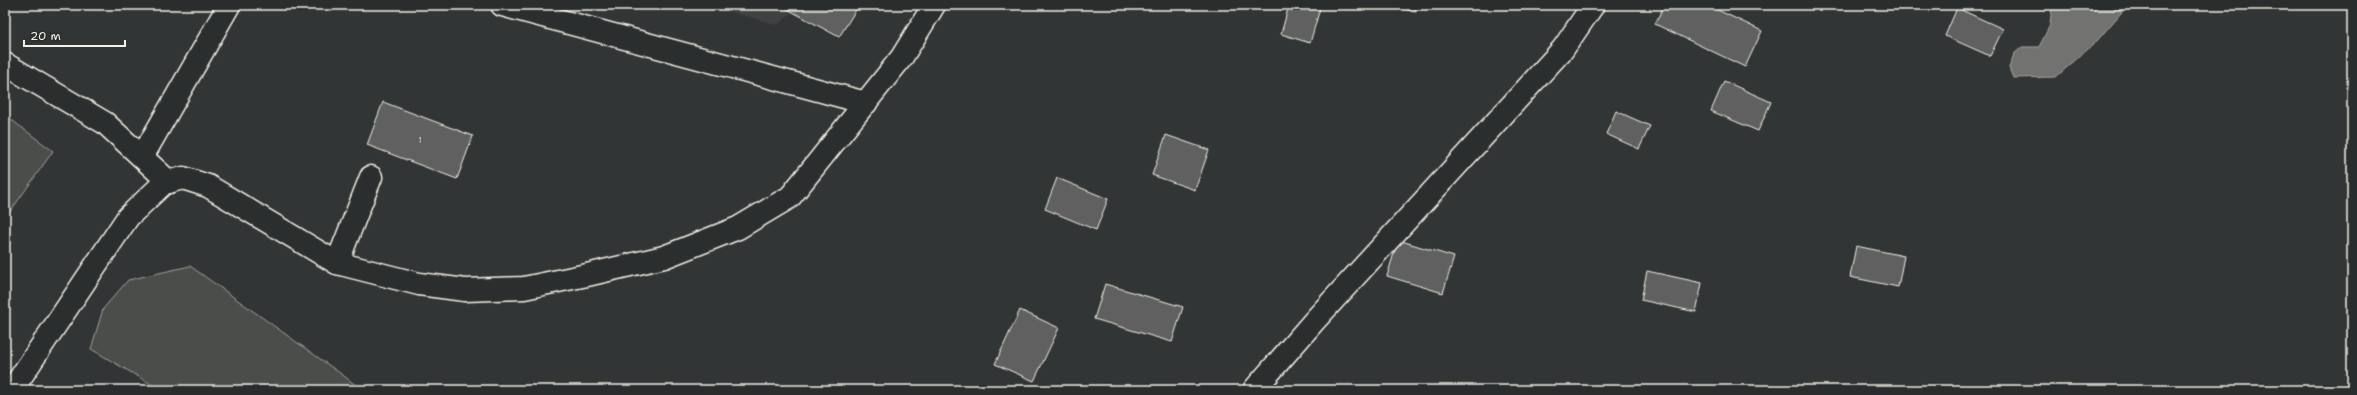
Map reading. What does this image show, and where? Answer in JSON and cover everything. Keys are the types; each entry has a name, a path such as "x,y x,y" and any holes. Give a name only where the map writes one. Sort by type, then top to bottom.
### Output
{"street":[{"path":"142,157 229,5"},
{"path":"502,5 866,103"},
{"path":"12,390 128,217 164,183 183,178 208,186 337,263 418,284 465,290 524,288 664,257 738,228 790,197 902,58 934,5"},
{"path":"1254,390 1315,320 1563,49 1593,5"},
{"path":"5,64 105,123 169,182"},
{"path":"337,263 371,177"}],"shaded area":[{"path":"707,5 859,5 839,37 793,12 777,25"},
{"path":"2052,5 2128,5 2095,43 2056,77 2013,78 2009,68 2014,54 2022,47 2039,47 2050,25"},
{"path":"5,115 53,151 5,219"},
{"path":"190,266 362,390 161,390 91,349 103,309 128,280"}],"building":[{"path":"780,5 859,5 839,37"},
{"path":"1289,5 1321,5 1310,43 1281,34"},
{"path":"1389,5 1417,5 1415,12"},
{"path":"1664,5 1707,5 1762,31 1745,67 1655,24"},
{"path":"1957,8 2003,29 1990,56 1945,36"},
{"path":"1724,81 1771,102 1758,131 1711,111"},
{"path":"383,102 473,136 457,179 367,145"},
{"path":"1616,111 1650,126 1639,149 1606,134"},
{"path":"1166,135 1209,150 1195,190 1152,175"},
{"path":"1057,178 1108,199 1096,230 1045,209"},
{"path":"1398,240 1454,257 1443,293 1387,276"},
{"path":"1856,246 1904,256 1898,287 1850,277"},
{"path":"1647,271 1702,283 1696,312 1641,300"},
{"path":"1105,284 1183,307 1172,342 1094,319"},
{"path":"1020,310 1059,328 1034,381 995,364"}]}
